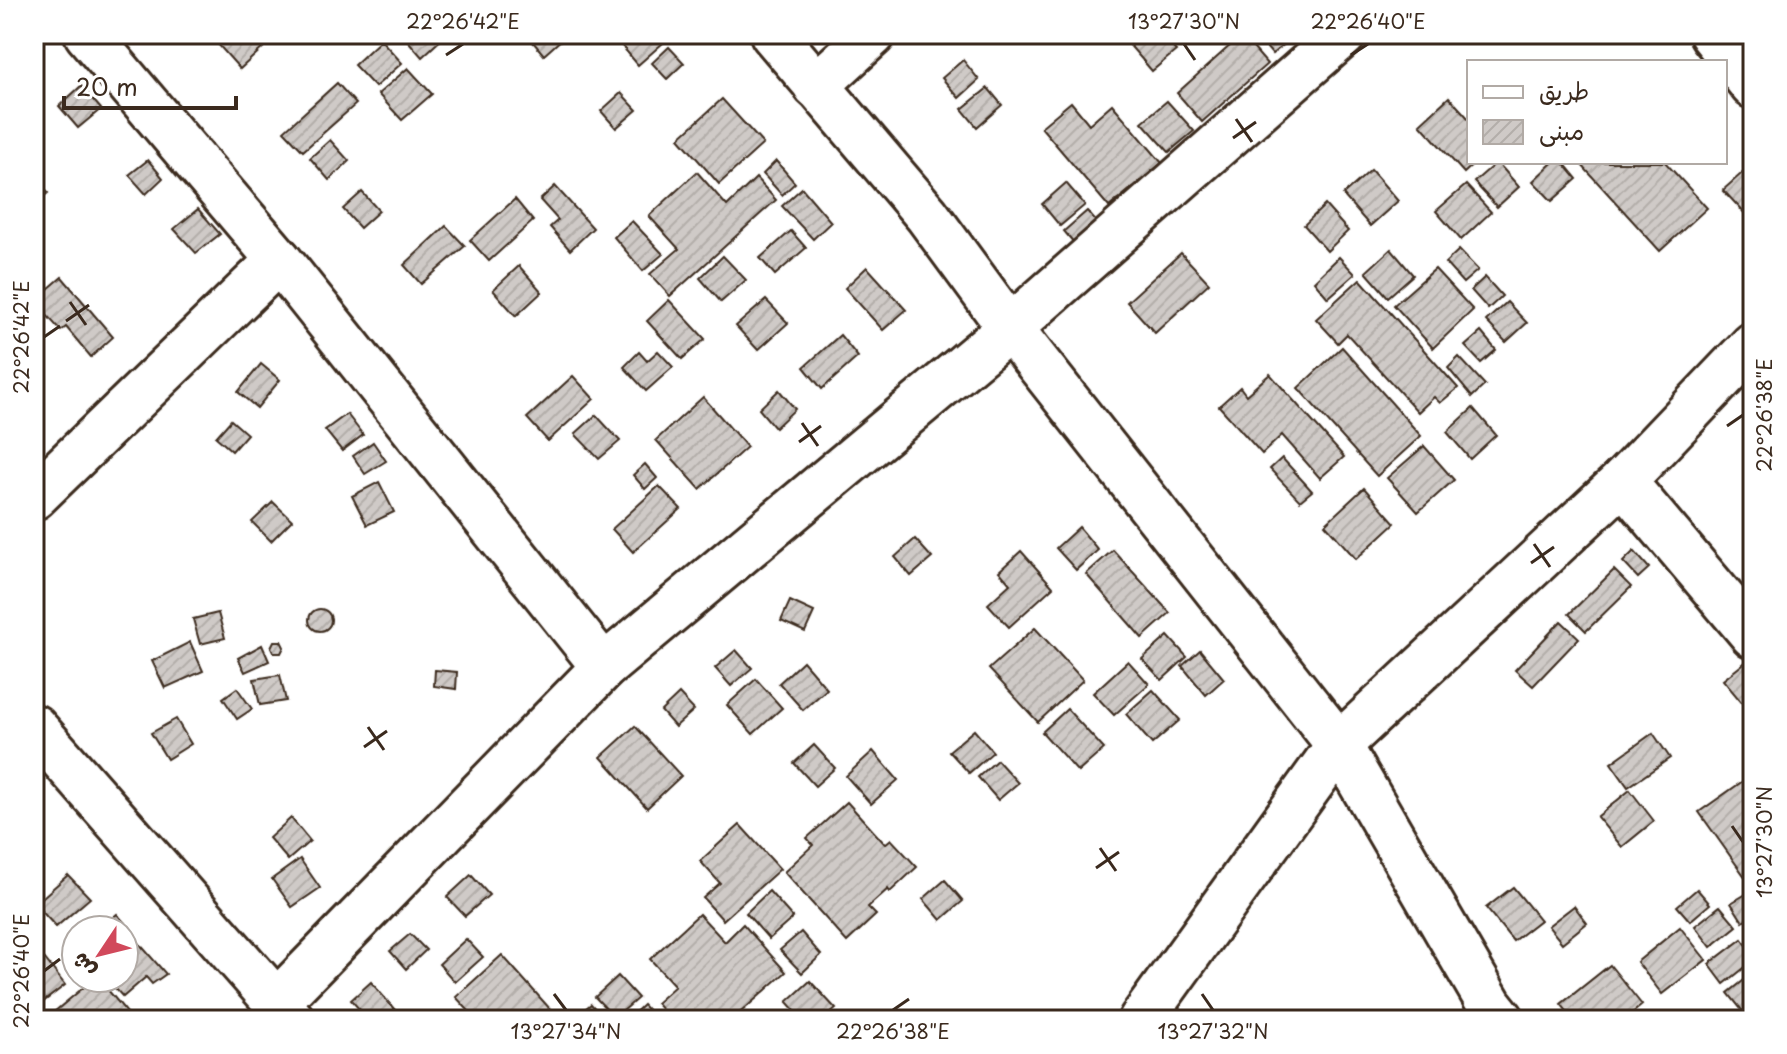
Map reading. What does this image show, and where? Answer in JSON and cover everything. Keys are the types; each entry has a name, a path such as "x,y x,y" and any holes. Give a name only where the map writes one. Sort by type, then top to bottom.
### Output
{"street":[{"path":"87,34 279,260 604,667"},
{"path":"773,34 927,215 1010,328 1339,745 1490,1005 1502,1020"},
{"path":"816,86 873,34"},
{"path":"34,727 284,1011 604,667 1010,328 1344,34"},
{"path":"1712,34 1753,86"},
{"path":"34,497 279,260"},
{"path":"1141,1020 1339,745 1623,481 1753,345"},
{"path":"1623,481 1753,635"}],"building":[{"path":"209,34 278,34 240,69"},
{"path":"402,34 443,34 445,36 422,57"},
{"path":"558,34 562,39 544,55 528,36"},
{"path":"635,34 654,34 663,43 638,65 622,46"},
{"path":"1120,34 1161,34 1176,51 1152,71"},
{"path":"1255,34 1287,34 1291,39 1272,54"},
{"path":"1242,35 1267,64 1202,122 1177,93"},
{"path":"381,40 402,63 375,87 354,65"},
{"path":"669,47 684,63 667,79 652,63"},
{"path":"963,60 979,80 959,98 942,78"},
{"path":"408,68 432,94 402,120 378,94"},
{"path":"337,83 356,104 303,151 284,131"},
{"path":"81,86 101,109 78,128 59,106"},
{"path":"988,88 1002,105 977,127 962,109"},
{"path":"621,93 637,110 616,128 601,111"},
{"path":"1449,97 1467,117 1467,164 1474,164 1464,173 1420,124"},
{"path":"722,99 763,144 719,184 679,138"},
{"path":"1167,101 1194,131 1169,152 1142,122"},
{"path":"1071,102 1089,124 1112,104 1162,163 1109,207 1041,127"},
{"path":"330,140 349,161 329,180 310,158"},
{"path":"148,160 163,178 146,194 129,175"},
{"path":"776,161 795,183 782,195 763,174"},
{"path":"1499,164 1519,187 1497,207 1474,182"},
{"path":"1551,164 1565,164 1577,179 1552,201 1533,181"},
{"path":"1581,164 1667,164 1707,208 1660,251"},
{"path":"1750,166 1753,169 1753,214 1749,218 1723,190"},
{"path":"1371,170 1398,201 1370,226 1343,195"},
{"path":"697,172 727,206 756,178 776,200 670,296 650,274 679,249 649,216"},
{"path":"34,176 48,193 34,205"},
{"path":"1066,183 1085,205 1060,226 1042,204"},
{"path":"1466,185 1491,212 1461,240 1436,211"},
{"path":"555,186 593,228 570,250 550,227 558,220 540,200"},
{"path":"802,188 831,222 813,239 782,206"},
{"path":"362,192 379,211 360,228 343,209"},
{"path":"515,199 533,221 489,261 470,240"},
{"path":"1325,205 1348,231 1327,251 1304,225"},
{"path":"198,209 220,234 196,253 174,229"},
{"path":"1087,211 1098,224 1075,244 1064,231"},
{"path":"632,221 663,254 643,271 614,237"},
{"path":"446,226 465,246 421,284 404,265"},
{"path":"791,231 806,248 775,275 760,258"},
{"path":"1391,249 1413,275 1388,297 1366,272"},
{"path":"1459,250 1478,270 1463,283 1445,263"},
{"path":"1181,253 1209,283 1155,333 1127,302"},
{"path":"723,256 746,280 721,302 700,278"},
{"path":"1339,257 1355,274 1328,298 1314,281"},
{"path":"519,266 542,292 516,316 493,290"},
{"path":"867,267 906,310 883,330 845,288"},
{"path":"1435,269 1473,310 1433,348 1394,305"},
{"path":"62,277 113,337 91,357 66,327 61,331 34,301"},
{"path":"1485,277 1502,296 1488,309 1471,290"},
{"path":"1360,279 1458,388 1440,403 1434,397 1418,412 1347,334 1338,343 1316,319"},
{"path":"669,300 705,339 682,359 647,321"},
{"path":"766,300 788,323 758,350 736,326"},
{"path":"1507,302 1527,323 1506,342 1486,321"},
{"path":"1481,332 1496,350 1481,363 1465,346"},
{"path":"840,335 858,357 822,389 804,367"},
{"path":"1342,347 1421,436 1377,476 1298,388"},
{"path":"658,351 673,367 646,391 624,367 639,352 647,361"},
{"path":"1459,357 1485,385 1472,397 1448,368"},
{"path":"261,364 280,380 257,408 238,392"},
{"path":"1270,374 1344,457 1320,478 1282,435 1262,454 1219,406 1240,387 1246,395"},
{"path":"573,376 594,399 548,441 527,418"},
{"path":"779,390 795,409 775,428 759,409"},
{"path":"703,397 747,447 700,489 656,440"},
{"path":"1473,408 1496,435 1470,459 1447,432"},
{"path":"347,414 363,435 342,451 325,430"},
{"path":"596,415 620,441 599,459 575,434"},
{"path":"231,420 247,434 232,451 216,437"},
{"path":"373,442 386,461 365,474 353,456"},
{"path":"1424,446 1454,480 1418,512 1387,478"},
{"path":"1282,458 1312,491 1300,501 1270,469"},
{"path":"645,464 657,478 645,489 633,475"},
{"path":"379,482 394,512 367,525 352,496"},
{"path":"659,486 681,509 633,552 612,529"},
{"path":"1364,488 1395,523 1356,559 1325,524"},
{"path":"273,502 292,520 271,541 252,522"},
{"path":"1079,527 1098,550 1076,570 1056,548"},
{"path":"915,539 932,558 911,576 895,557"},
{"path":"1113,550 1170,613 1142,638 1086,574"},
{"path":"1021,551 1053,587 1009,627 988,604 1010,584 999,571"},
{"path":"1634,551 1649,568 1638,578 1623,562"},
{"path":"1614,570 1631,587 1586,631 1569,614"},
{"path":"790,601 814,612 805,632 781,621"},
{"path":"320,609 328,612 331,620 328,628 320,631 312,628 309,620 312,612"},
{"path":"218,613 225,638 200,644 193,619"},
{"path":"1561,621 1579,638 1533,686 1515,670"},
{"path":"1035,628 1083,680 1038,722 989,669"},
{"path":"1168,636 1187,657 1162,680 1142,659"},
{"path":"274,641 281,641 284,647 281,653 274,653 271,647"},
{"path":"190,642 203,671 165,688 152,661"},
{"path":"262,645 269,661 245,672 238,658"},
{"path":"736,650 752,668 731,686 715,668"},
{"path":"1200,650 1224,679 1206,695 1182,666"},
{"path":"1748,660 1753,665 1753,716 1723,680"},
{"path":"803,661 827,689 803,710 779,683"},
{"path":"1128,661 1149,684 1114,715 1093,693"},
{"path":"435,670 457,672 456,689 434,686"},
{"path":"280,675 286,701 260,705 254,679"},
{"path":"756,679 782,708 753,734 727,705"},
{"path":"237,688 252,709 237,719 223,698"},
{"path":"1153,690 1180,720 1152,744 1126,714"},
{"path":"679,694 694,710 675,727 661,711"},
{"path":"1067,709 1104,749 1078,772 1042,732"},
{"path":"176,719 191,744 167,759 151,733"},
{"path":"635,726 681,776 647,808 601,757"},
{"path":"974,730 993,752 969,773 949,751"},
{"path":"1653,733 1670,758 1628,787 1611,763"},
{"path":"814,745 835,768 815,786 794,763"},
{"path":"873,751 898,780 871,804 846,776"},
{"path":"997,760 1018,783 998,800 978,777"},
{"path":"1753,774 1753,888 1699,812"},
{"path":"1630,790 1654,821 1622,847 1597,817"},
{"path":"847,802 885,844 891,839 917,867 868,907 876,915 847,942 784,872 813,845 807,838"},
{"path":"291,818 310,841 288,860 269,838"},
{"path":"740,825 780,869 723,920 703,898 720,883 700,861"},
{"path":"300,859 320,888 292,907 272,879"},
{"path":"68,875 90,898 71,914 60,914 60,924 56,927 35,904"},
{"path":"471,875 489,895 465,916 447,897"},
{"path":"945,880 963,901 941,920 923,899"},
{"path":"1513,887 1540,920 1513,941 1486,908"},
{"path":"1697,889 1710,904 1690,921 1677,906"},
{"path":"769,891 793,918 769,939 746,913"},
{"path":"1746,894 1753,905 1753,915 1743,922 1731,903"},
{"path":"1574,906 1587,923 1562,943 1548,926"},
{"path":"1720,906 1737,926 1711,947 1695,926"},
{"path":"699,914 725,942 743,924 786,972 732,1020 671,1020 656,1003 675,986 650,959"},
{"path":"1680,927 1706,960 1662,994 1637,962"},
{"path":"801,932 821,955 802,973 780,950"},
{"path":"410,934 426,950 406,969 390,951"},
{"path":"466,939 483,957 455,982 439,964"},
{"path":"1742,939 1753,953 1753,961 1724,984 1709,964"},
{"path":"140,944 166,974 152,984 146,977 140,982"},
{"path":"502,955 558,1020 477,1020 456,997"},
{"path":"45,959 60,978 60,989 38,1006 34,1001 34,968"},
{"path":"1610,965 1642,1005 1624,1020 1574,1020 1561,1004"},
{"path":"1753,973 1753,1008 1745,1014 1728,993"},
{"path":"618,976 638,998 615,1018 595,997"},
{"path":"810,981 836,1009 823,1020 803,1020 787,1002"},
{"path":"371,982 395,1010 383,1020 369,1020 351,1000"},
{"path":"76,994 111,994 133,1020 50,1020 48,1017"},
{"path":"591,1004 605,1020 573,1020 573,1019"},
{"path":"643,1005 657,1020 627,1020"}]}
